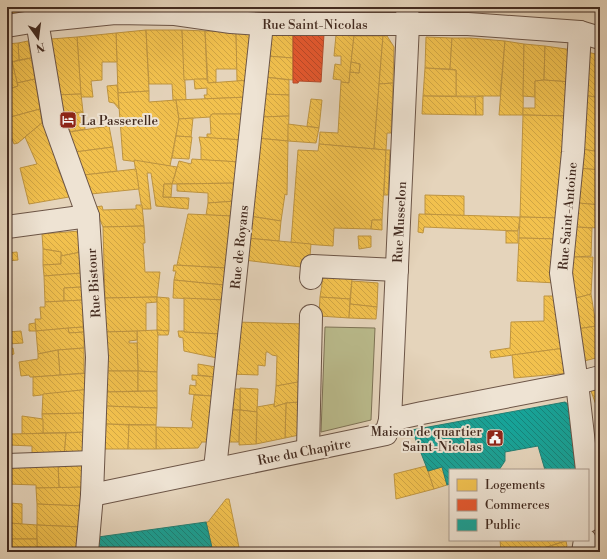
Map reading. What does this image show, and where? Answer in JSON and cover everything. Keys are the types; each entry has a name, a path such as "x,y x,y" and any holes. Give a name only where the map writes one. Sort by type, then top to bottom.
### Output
{"street":[{"name":"Rue Saint-Nicolas","path":"7,26 37,21 115,13 175,11 231,15 262,24 294,15 468,15 590,35"},
{"name":"Rue Musselon","path":"390,420 407,15"},
{"name":"Rue Bistour","path":"37,21 54,122 88,216 97,357 92,495 87,552"},
{"name":"Rue de Royans","path":"215,469 262,24"},
{"name":"Rue Saint-Antoine","path":"587,469 577,383 561,273 573,152 590,35"},
{"path":"7,227 88,216"},
{"path":"311,278 312,266 396,270"},
{"path":"308,450 311,316"},
{"path":"390,420 577,383 600,377"},
{"name":"Rue du Chapitre","path":"92,495 386,434 390,420"},
{"path":"589,490 591,505 589,516"},
{"path":"583,552 585,541"}],"lane":[{"path":"7,460 93,458"}],"green space":[{"path":"325,327 375,328 371,420 321,432"}],"building: Logements":[{"path":"7,7 19,7 20,15 7,17"},
{"path":"236,7 268,7 268,11 236,11"},
{"path":"296,7 342,7 342,12 296,12"},
{"path":"353,7 377,7 377,10 353,10"},
{"path":"377,7 400,7 400,11 377,10"},
{"path":"415,7 437,7 437,12 415,11"},
{"path":"437,7 458,7 458,13 437,12"},
{"path":"146,30 149,91 118,93 116,33"},
{"path":"146,30 182,30 186,100 173,100 172,84 149,84"},
{"path":"182,30 205,31 207,79 184,80"},
{"path":"205,31 236,32 237,69 216,69 216,82 208,83"},
{"path":"236,32 256,32 250,80 237,81"},
{"path":"116,33 117,62 102,62 102,80 91,81 93,97 81,97 77,37"},
{"path":"270,33 293,33 293,58 267,56"},
{"path":"336,35 354,36 349,83 333,79 335,64 341,65 341,56 334,56"},
{"path":"354,36 383,36 374,149 319,144 320,132 338,133 341,82 349,83 350,72 359,73 360,64 351,62"},
{"path":"383,36 387,36 394,47 393,83 379,84"},
{"path":"77,37 81,94 55,95 51,39"},
{"path":"426,37 452,38 450,69 425,68"},
{"path":"452,38 505,41 500,96 456,96 456,70 450,69"},
{"path":"28,41 31,58 19,60 18,43"},
{"path":"505,41 524,44 523,115 499,115"},
{"path":"18,43 19,60 7,63 7,44"},
{"path":"524,44 545,46 544,80 535,81 535,97 523,96"},
{"path":"545,46 573,50 571,82 544,80"},
{"path":"587,52 600,55 600,98 584,95"},
{"path":"267,56 293,58 293,80 265,77"},
{"path":"31,58 35,79 17,83 12,62"},
{"path":"12,62 18,86 7,90 7,63"},
{"path":"351,62 360,64 359,73 350,72"},
{"path":"425,68 456,70 456,96 423,96"},
{"path":"265,77 289,80 289,95 263,94"},
{"path":"35,79 40,109 7,118 7,90 18,86 17,83"},
{"path":"194,79 207,79 208,83 250,80 248,97 205,99 204,95 207,95 207,88 195,89"},
{"path":"544,80 571,82 569,116 523,115 523,108 535,108 535,81"},
{"path":"393,83 391,133 387,133 386,150 374,149 379,84"},
{"path":"117,85 119,109 114,103 109,102 107,86"},
{"path":"149,91 149,102 176,100 179,119 170,166 123,160 118,93"},
{"path":"81,94 83,112 59,114 55,95"},
{"path":"263,94 289,95 289,116 260,117"},
{"path":"584,95 600,98 600,130 598,135 600,135 600,152 582,149"},
{"path":"423,96 475,97 476,115 422,114"},
{"path":"483,96 483,115 476,115 475,97"},
{"path":"248,97 245,114 212,114 210,117 179,119 176,100"},
{"path":"311,99 322,100 319,128 307,126"},
{"path":"40,109 42,123 18,143 14,144 10,134 7,135 7,118"},
{"path":"83,112 85,129 63,133 59,114"},
{"path":"212,114 245,114 243,140 207,138 207,134 211,134 210,117"},
{"path":"523,115 569,116 561,218 520,217"},
{"path":"289,116 288,141 256,138 260,117"},
{"path":"193,118 191,137 176,136 179,119"},
{"path":"43,122 69,197 29,204 20,168 37,164 25,137"},
{"path":"288,124 319,128 316,143 288,141"},
{"path":"109,126 113,147 75,152 63,133"},
{"path":"176,136 192,137 189,159 172,158"},
{"path":"199,137 243,140 240,162 201,160"},
{"path":"256,138 288,141 287,195 285,194 281,221 249,216"},
{"path":"319,144 386,150 382,220 372,220 371,229 334,228 333,246 291,243 298,150 318,151"},
{"path":"113,147 117,171 84,175 75,152"},
{"path":"582,149 600,152 600,170 580,168"},
{"path":"386,150 390,150 388,195 384,195"},
{"path":"192,159 240,162 238,183 172,184 179,161 191,164"},
{"path":"134,160 177,167 172,184 164,184 163,197 189,198 188,209 156,206 151,173 147,173 151,209 142,209"},
{"path":"578,168 600,170 600,205 577,203"},
{"path":"136,169 139,189 91,194 84,175"},
{"path":"238,183 236,201 208,203 208,193 177,191 177,184"},
{"path":"164,184 172,184 171,197 163,197"},
{"path":"425,195 464,196 464,216 425,214"},
{"path":"236,201 233,216 206,215 208,203"},
{"path":"579,203 600,205 600,228 576,227"},
{"path":"136,205 142,205 144,226 103,227 95,207 102,206 103,210 136,209"},
{"path":"188,214 233,216 226,268 177,265"},
{"path":"419,214 520,217 518,231 424,227 423,233 418,232"},
{"path":"249,216 281,221 279,241 246,238"},
{"path":"520,217 561,218 559,239 519,238"},
{"path":"372,220 382,220 382,230 371,229"},
{"path":"144,226 145,243 143,243 145,272 160,272 157,297 105,298 103,227"},
{"path":"576,227 592,228 591,256 573,257"},
{"path":"80,231 81,252 61,256 61,252 43,249 42,234"},
{"path":"506,231 518,231 518,243 506,243"},
{"path":"358,236 371,236 371,247 359,249"},
{"path":"246,238 311,244 309,268 244,260"},
{"path":"519,238 559,239 557,283 517,281"},
{"path":"43,249 61,252 61,264 43,265"},
{"path":"17,252 18,260 7,261 7,253"},
{"path":"81,252 82,273 44,276 43,265 61,264 61,256"},
{"path":"570,257 593,257 591,294 569,300"},
{"path":"174,265 226,268 224,285 174,280 176,271 173,271"},
{"path":"82,273 82,287 64,288 64,301 45,302 44,276"},
{"path":"323,277 352,279 350,299 320,297"},
{"path":"174,280 224,285 224,300 173,298"},
{"path":"352,281 378,283 377,307 350,304"},
{"path":"82,287 83,300 64,301 64,288"},
{"path":"591,294 596,326 577,329 569,300"},
{"path":"544,296 559,296 565,348 491,358 490,351 510,348 511,322 544,321"},
{"path":"157,297 157,302 146,303 146,331 105,332 105,298"},
{"path":"157,297 169,298 169,331 157,330"},
{"path":"320,297 350,299 349,318 319,316"},
{"path":"184,298 224,300 220,334 184,332"},
{"path":"83,300 83,327 36,331 35,319 41,319 40,307 45,307 45,302"},
{"path":"350,304 377,307 376,319 349,318"},
{"path":"600,314 600,357 580,362 577,329 596,326 594,316"},
{"path":"236,322 305,324 301,382 276,386 277,356 268,352 266,352 265,366 258,365 258,375 230,374"},
{"path":"35,323 36,331 29,331 29,324"},
{"path":"83,327 84,332 69,333 68,328"},
{"path":"68,328 69,333 84,332 84,348 58,350 38,354 36,331"},
{"path":"157,330 157,372 138,371 137,331"},
{"path":"157,330 169,331 168,335 158,335"},
{"path":"21,331 23,343 8,344 9,349 13,348 14,354 7,356 7,332"},
{"path":"137,331 137,340 129,341 129,343 137,343 138,371 106,371 105,332"},
{"path":"178,331 220,334 217,358 184,351 183,338 179,337"},
{"path":"84,348 84,373 60,375 58,350"},
{"path":"565,348 569,373 514,378 512,355"},
{"path":"58,350 60,375 33,377 30,377 29,375 21,376 19,362 38,359 38,354"},
{"path":"198,364 216,367 215,377 198,375"},
{"path":"106,371 138,371 138,391 106,392"},
{"path":"138,371 157,372 157,391 138,391"},
{"path":"90,373 91,389 33,396 33,377"},
{"path":"192,375 215,377 212,396 189,394 190,385 196,386 196,380 192,380"},
{"path":"303,381 301,402 286,403 274,407 276,386"},
{"path":"240,388 258,389 257,412 240,410"},
{"path":"600,388 600,416 591,391"},
{"path":"91,389 89,413 42,414 43,394"},
{"path":"228,389 240,389 240,410 225,410"},
{"path":"157,391 157,408 106,406 106,392"},
{"path":"194,395 212,396 207,442 202,442 198,448 156,449 156,427 192,428 193,421 191,420"},
{"path":"301,402 299,435 285,438 286,403"},
{"path":"286,403 285,438 256,444 257,407 274,404 274,407"},
{"path":"106,406 157,408 156,425 106,424"},
{"path":"225,410 240,410 239,442 225,442"},
{"path":"240,410 257,412 256,444 239,445"},
{"path":"89,413 88,432 43,433 42,414"},
{"path":"22,416 43,419 43,433 22,434"},
{"path":"106,424 129,425 128,449 105,449"},
{"path":"129,425 156,425 156,449 128,449"},
{"path":"88,432 86,453 64,455 66,433"},
{"path":"66,433 64,455 32,458 32,446 9,445 9,434"},
{"path":"86,461 84,487 59,488 58,462"},
{"path":"7,463 58,465 59,488 36,488 36,485 7,484"},
{"path":"426,466 434,489 396,499 394,474"},
{"path":"442,467 447,485 434,489 428,471"},
{"path":"84,487 82,506 37,504 36,488"},
{"path":"226,499 229,499 240,552 213,552 206,522 208,522"},
{"path":"10,503 22,504 22,524 9,523"},
{"path":"37,504 82,506 81,527 37,525"},
{"path":"7,510 9,510 9,523 37,525 37,539 12,539 12,547 7,547"},
{"path":"37,525 81,527 79,551 37,547"},
{"path":"12,539 37,539 37,552 12,552"},
{"path":"500,541 566,541 531,552 501,552"},
{"path":"566,541 567,546 562,552 531,552"},
{"path":"37,547 79,551 37,552"}],"building: Commerces":[{"path":"293,33 324,34 321,82 299,81 298,83 293,83"}],"building: Public":[{"path":"37,7 110,7 38,12"},
{"name":"Maison de quartier Saint-Nicolas","path":"565,402 571,406 577,469 545,469 538,446 505,452 505,461 500,469 449,469 449,484 447,485 442,467 428,471 412,430"},
{"path":"206,522 213,552 97,552 98,537"}],"place":[{"name":"La Passerelle","path":"68,120"},
{"name":"Maison de quartier Saint-Nicolas","path":"495,438"}]}
